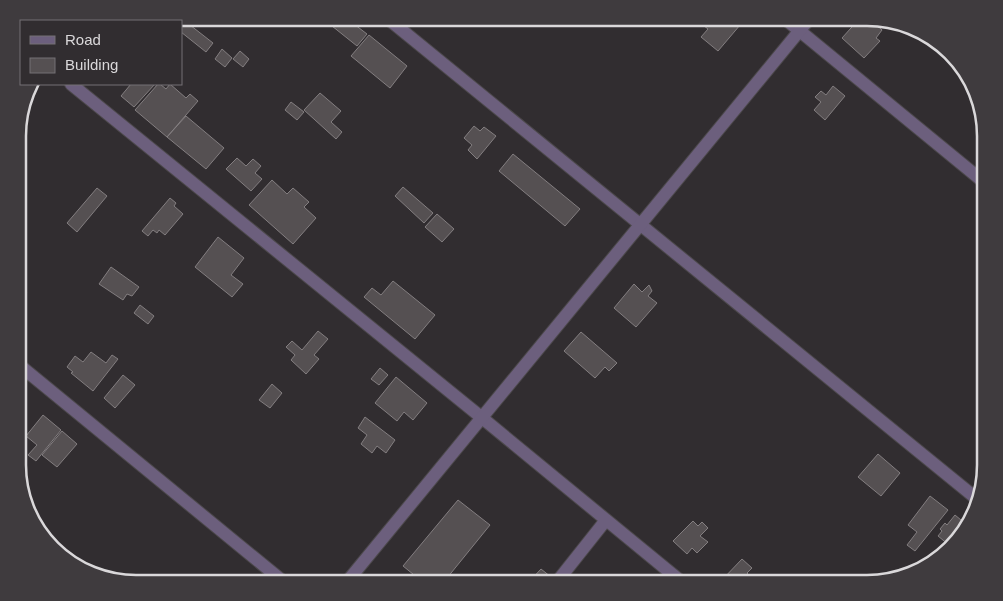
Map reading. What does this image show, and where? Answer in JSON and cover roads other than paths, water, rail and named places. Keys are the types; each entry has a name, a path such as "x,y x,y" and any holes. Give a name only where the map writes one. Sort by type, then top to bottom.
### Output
{"street":[{"path":"397,26 972,495"},
{"path":"794,26 977,176"},
{"path":"353,575 803,26"},
{"path":"72,85 672,575"},
{"path":"26,371 274,575"},
{"path":"562,575 606,520"}]}
